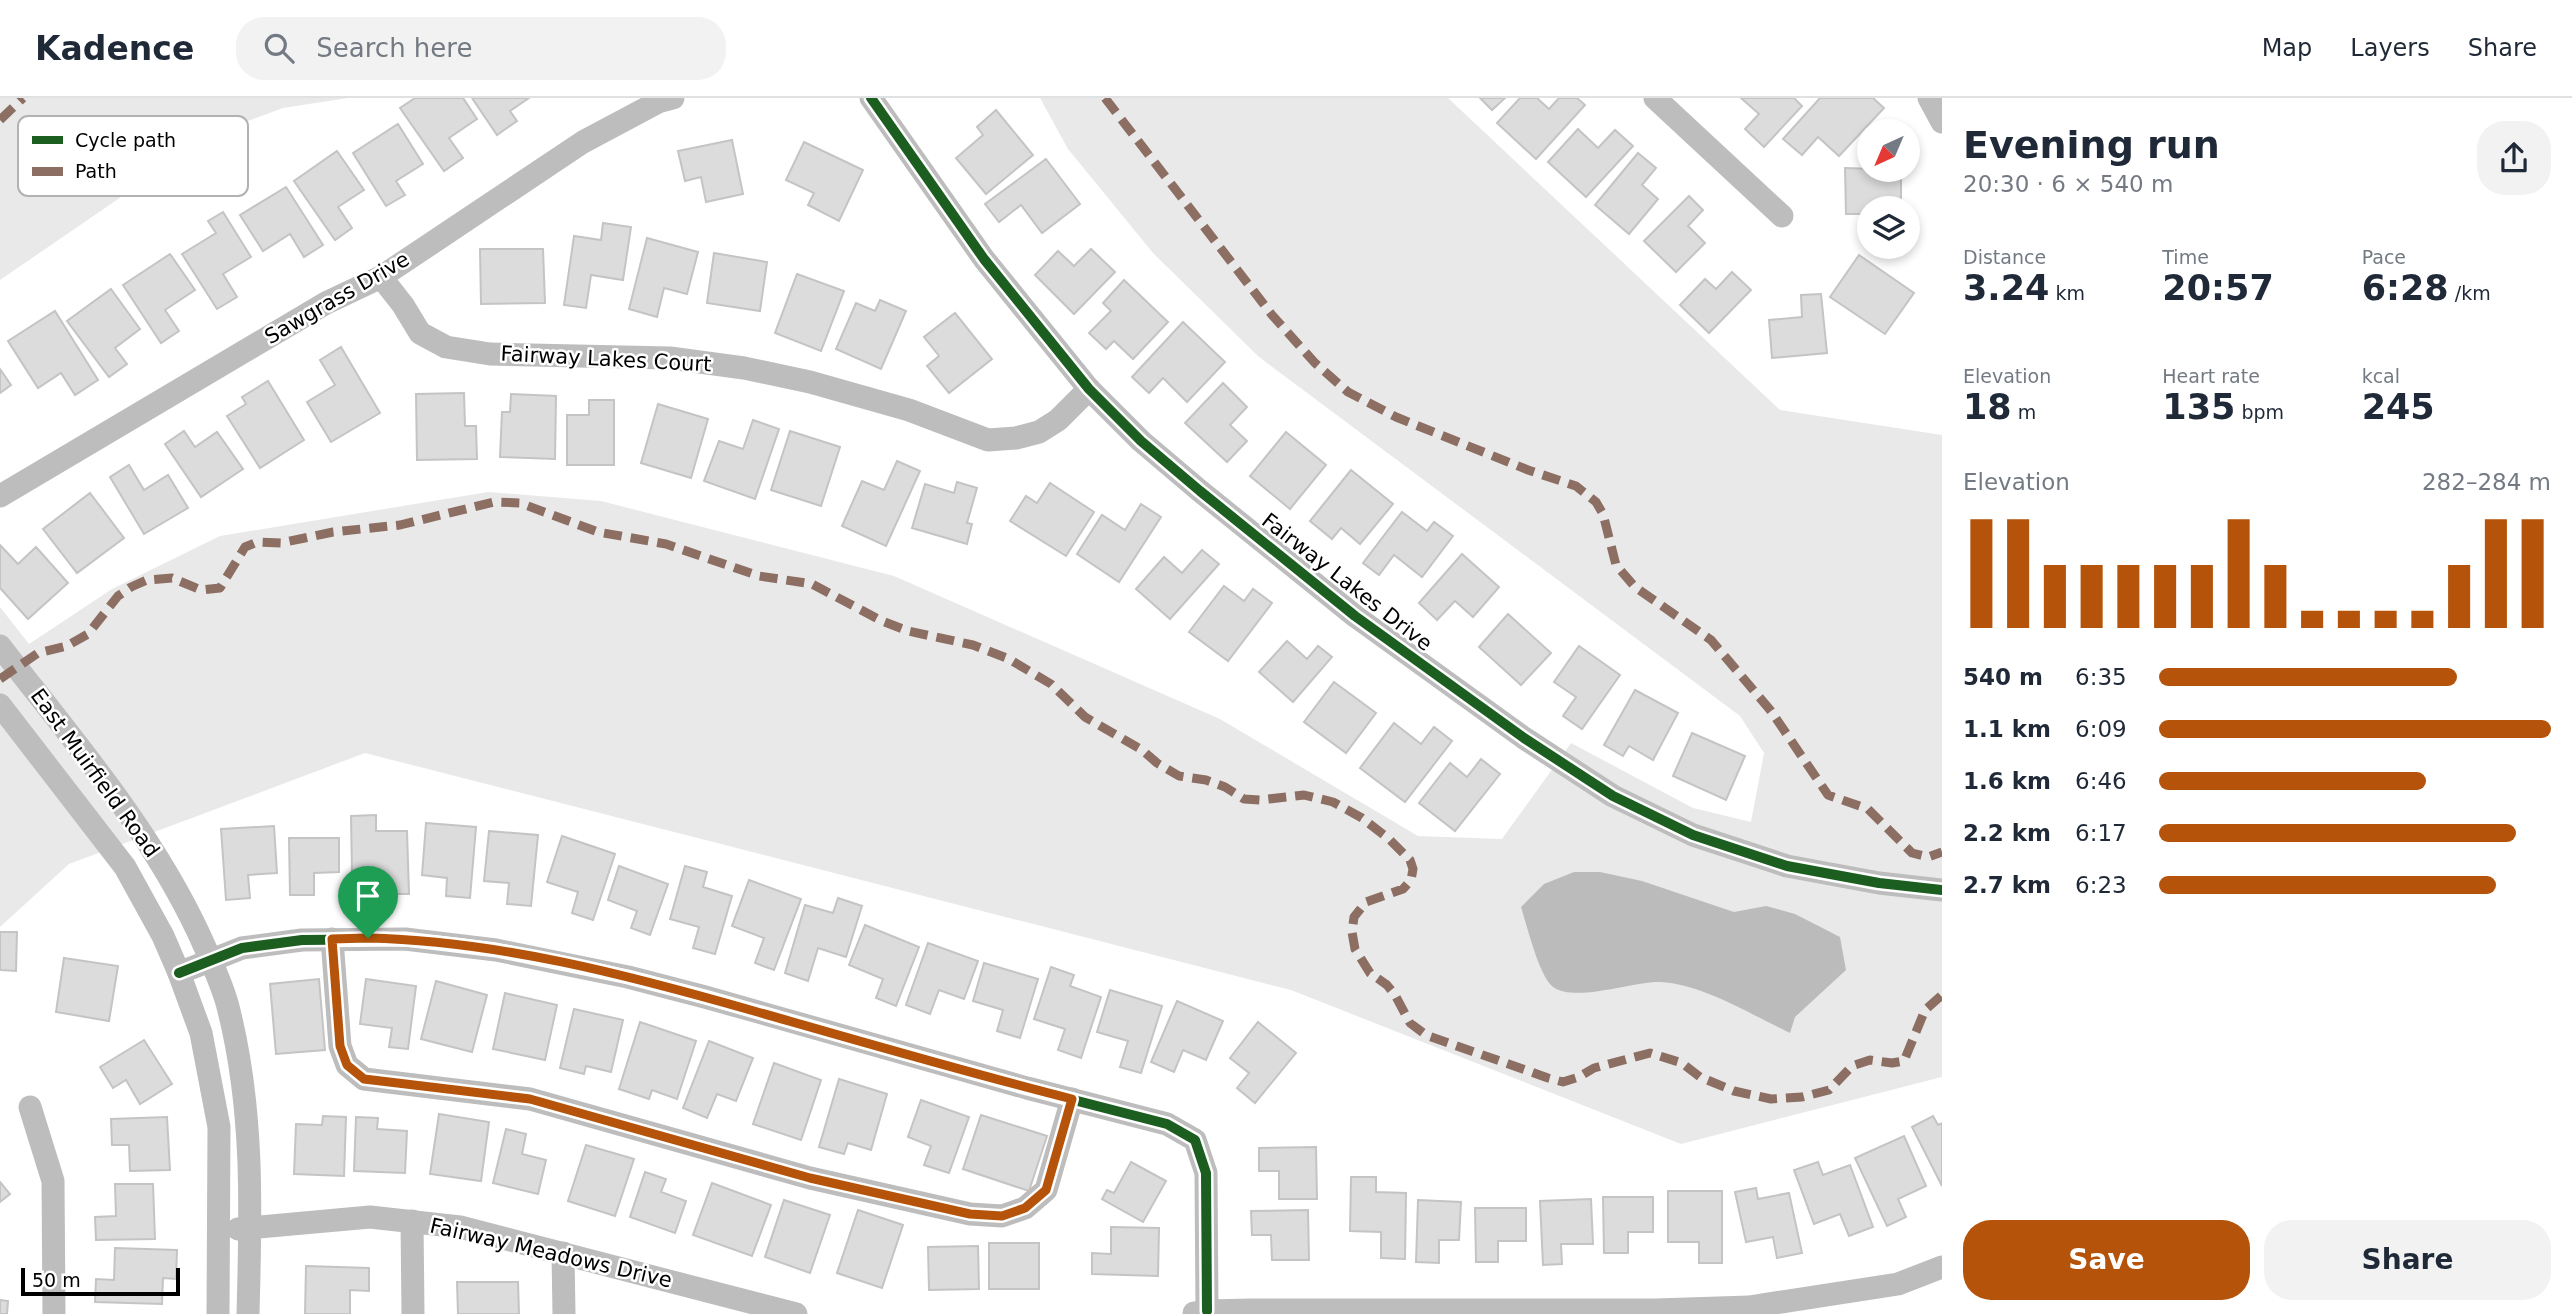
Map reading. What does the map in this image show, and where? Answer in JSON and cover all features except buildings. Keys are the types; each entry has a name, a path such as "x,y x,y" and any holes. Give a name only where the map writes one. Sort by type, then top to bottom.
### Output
{"street":[{"name":"Sawgrass Drive","path":"0,496 326,303 381,276 583,142 658,102 673,98"},
{"name":"Fairway Lakes Drive","path":"871,98 984,259 1089,389 1141,441 1355,616 1524,738 1614,796 1693,835 1787,866 1879,883 1942,890"},
{"path":"1655,98 1782,216"},
{"path":"1929,98 1942,122"},
{"name":"Fairway Lakes Court","path":"381,276 420,333 446,347 491,354 670,358 744,368 810,382 909,410 989,440 1016,438 1040,432 1058,420 1089,389"},
{"name":"East Muirfield Road","path":"0,646 130,814 167,873 210,959 226,1000 238,1050 247,1108 251,1228 247,1314"},
{"name":"East Muirfield Road","path":"0,705 125,867 163,936 201,1033 217,1115 221,1180 218,1314"},
{"path":"179,973 242,947 332,939 393,938 438,942 536,957 705,997 1167,1124 1195,1140 1206,1173 1199,1312 1656,1310 1749,1307 1898,1284 1942,1267"},
{"path":"332,939 340,1046 347,1065 364,1079 530,1099 810,1178 970,1214 1002,1216 1025,1208 1046,1190 1072,1099"},
{"path":"30,1107 54,1181 54,1314"},
{"name":"Fairway Meadows Drive","path":"219,1231 370,1217 460,1227 796,1314"},
{"path":"412,1221 413,1314"},
{"path":"563,1252 564,1314"}],"shaded area":[{"path":"0,98 348,98 283,108 248,121 248,116 18,116 18,196 123,196 0,280"},
{"path":"1040,98 1448,98 1780,410 1942,435 1942,1077 1681,1144 1291,990 365,753 69,864 0,927 0,607 29,644 112,589 220,536 488,492 601,501 894,576 1220,719 1418,836 1502,839 1571,743 1693,808 1751,822 1764,753 1740,716 1259,357 1153,253 1068,149"},
{"path":"1574,872 1600,872 1642,881 1734,912 1766,906 1795,914 1840,937 1846,970 1795,1017 1790,1033 1727,1001 1676,984 1660,982 1590,992 1563,991 1553,987 1543,973 1521,907 1544,884"}],"marked path":[{"path":"0,120 23,98"},
{"path":"1105,98 1272,315 1315,363 1348,392 1396,417 1528,470 1576,486 1596,502 1603,514 1616,565 1635,587 1711,640 1771,711 1828,795 1868,809 1912,853 1928,857 1942,852"},
{"path":"0,679 38,653 67,646 88,634 118,596 147,580 172,578 201,590 220,588 245,547 257,542 281,543 333,532 400,525 494,502 520,503 598,532 666,544 759,576 812,584 882,621 908,631 973,645 1009,659 1051,684 1085,717 1142,750 1179,776 1206,780 1225,787 1244,799 1304,795 1333,802 1362,818 1389,839 1410,860 1413,869 1411,880 1403,889 1366,902 1354,917 1352,932 1355,949 1370,973 1387,985 1410,1023 1426,1035 1548,1078 1563,1082 1594,1068 1650,1053 1682,1063 1700,1077 1734,1091 1771,1099 1802,1097 1829,1090 1852,1066 1870,1060 1892,1063 1904,1061 1925,1010 1942,995"}],"cycle path":[{"path":"871,98 984,259 1089,389 1141,441 1355,616 1524,738 1613,796 1693,835 1787,866 1879,883 1942,890"},
{"path":"179,973 242,948 302,940 405,939 496,950 628,977 1027,1088 1167,1124 1195,1140 1206,1173 1207,1311"}],"route":[{"path":"368,938 438,942 496,950 628,977 1072,1099 1046,1190 1025,1208 1002,1216 970,1214 810,1178 530,1099 364,1079 347,1065 340,1046 332,939 368,938"}]}
